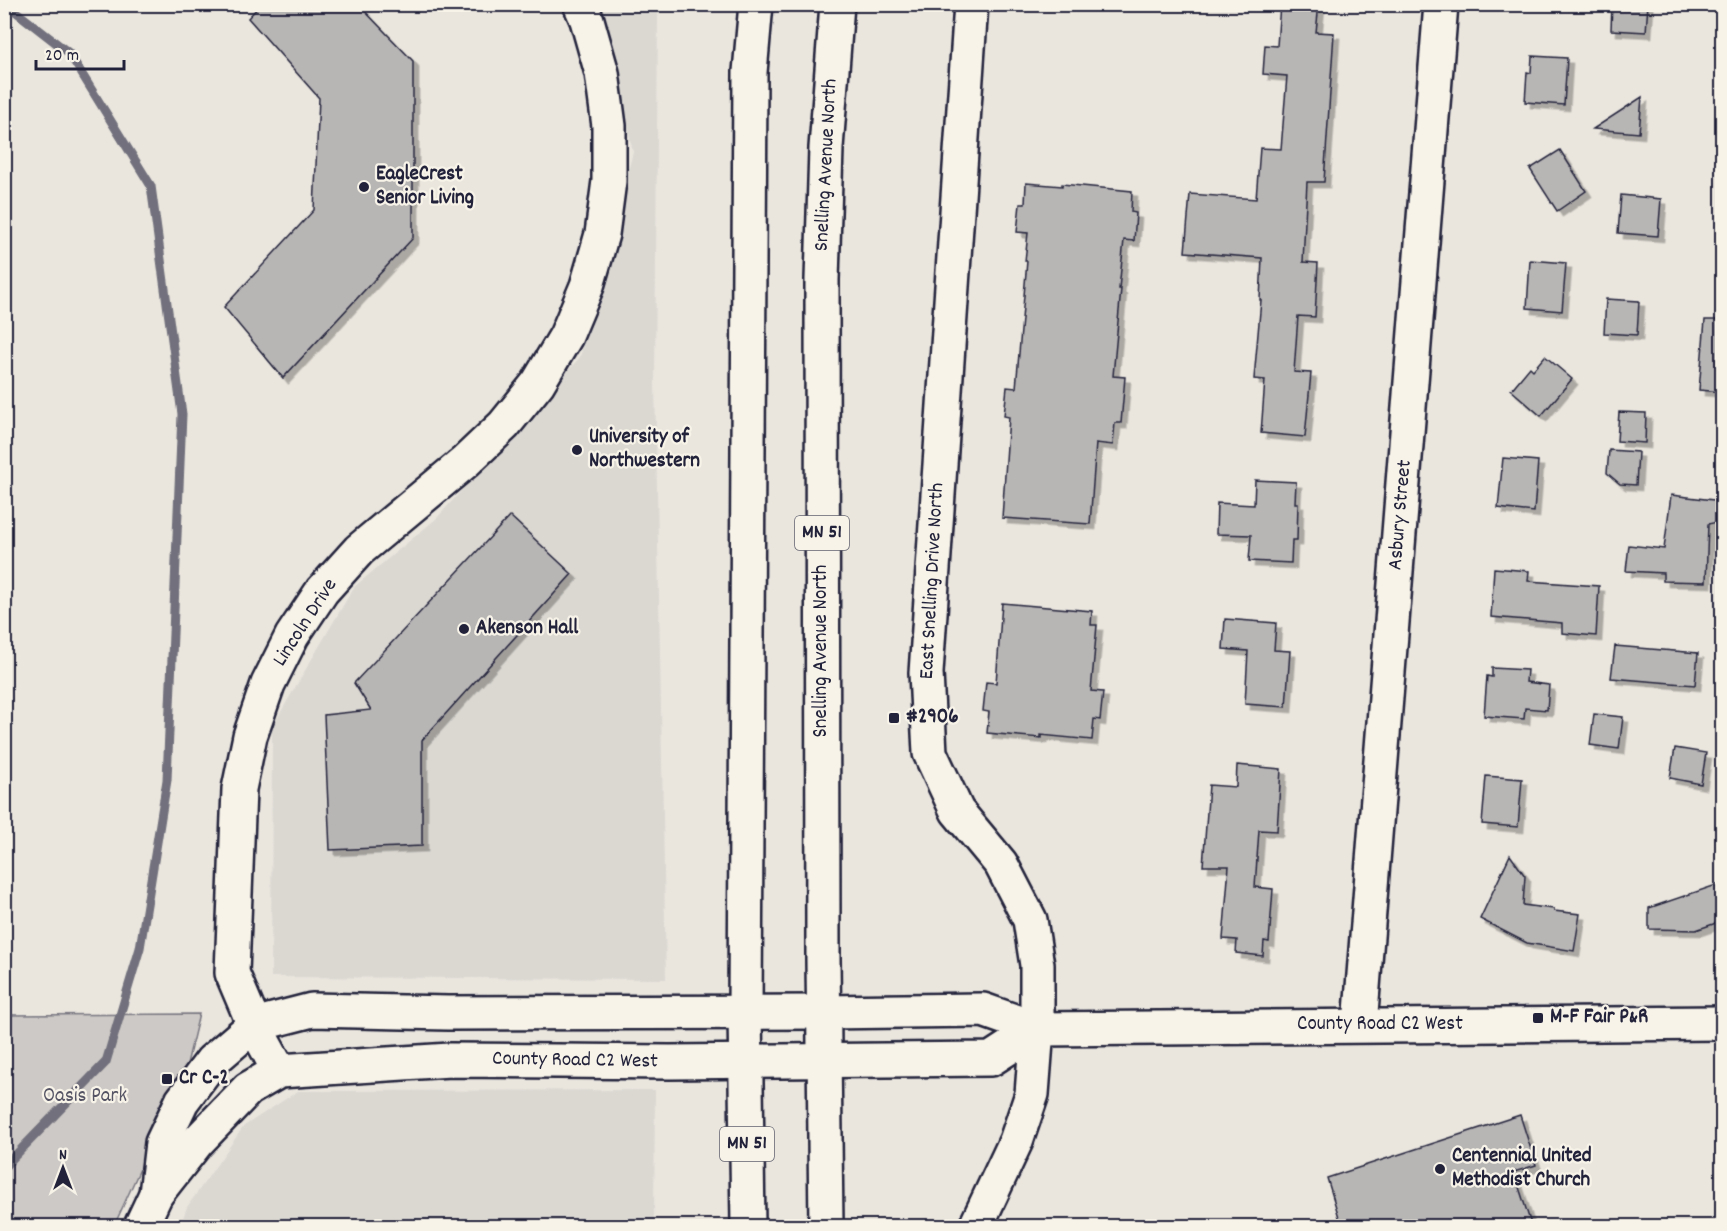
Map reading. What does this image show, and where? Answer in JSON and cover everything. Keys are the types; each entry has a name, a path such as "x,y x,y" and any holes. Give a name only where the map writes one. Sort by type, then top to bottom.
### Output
{"main road":[{"name":"Lincoln Drive","path":"279,1071 254,1025 232,973 239,789 250,736 268,684 292,636 322,591 358,550 465,462 504,424 538,382 566,336 587,286 602,234 609,180 609,126 602,73 580,4"},
{"name":"MN 51","path":"748,1227 745,1012 750,84 756,4"},
{"name":"Snelling Avenue North","path":"826,1227 823,1012 822,280 826,148 837,4"},
{"name":"East Snelling Drive North","path":"971,4 926,673 930,753 957,811 1000,864 1030,920 1037,965 1037,1029 1032,1094 1016,1141 976,1227"},
{"name":"Asbury Street","path":"1360,1025 1441,4"},
{"name":"County Road C2 West","path":"254,1025 312,1010 448,1013 983,1010 1037,1029 1722,1023"},
{"path":"141,1227 156,1194 162,1143 182,1101 212,1061 254,1025"},
{"name":"County Road C2 West","path":"156,1194 197,1142 248,1089 279,1071 450,1060 991,1059 1037,1029"}],"shaded area":[{"name":"University of Northwestern","path":"599,5 659,5 655,381 666,979 271,977 272,727 354,587 437,518 580,357 633,152"},
{"path":"655,1090 654,1226 180,1226 187,1207 244,1126 298,1091"}],"green space":[{"name":"Oasis Park","path":"199,1014 186,1068 114,1226 5,1226 4,1015"}],"building":[{"name":"EagleCrest Senior Living","path":"261,4 358,4 413,61 413,238 283,378 224,307 314,210 319,98 248,18"},
{"path":"1280,4 1319,4 1316,32 1334,33 1324,182 1307,182 1303,262 1318,263 1315,317 1298,316 1294,372 1311,373 1305,437 1261,433 1265,380 1254,379 1262,258 1185,252 1190,194 1256,199 1260,148 1281,149 1287,76 1263,74 1265,45 1277,46"},
{"path":"1612,4 1648,4 1646,32 1611,30"},
{"path":"1532,56 1567,58 1564,105 1525,102 1527,72 1531,73"},
{"path":"1642,97 1639,133 1593,129"},
{"path":"1560,150 1586,191 1557,211 1530,169"},
{"path":"1026,183 1132,191 1131,212 1136,213 1134,241 1124,240 1113,376 1125,377 1121,423 1115,423 1113,445 1096,443 1090,524 1002,518 1009,417 1004,416 1007,387 1016,388 1027,261 1025,261 1028,233 1017,232 1020,204 1025,204"},
{"path":"1621,195 1661,199 1658,236 1618,233"},
{"path":"1530,260 1566,263 1562,311 1527,308"},
{"path":"1606,299 1639,301 1637,335 1604,333"},
{"path":"1705,320 1722,320 1722,392 1699,390"},
{"path":"1545,356 1572,379 1541,416 1511,390 1530,367 1533,370"},
{"path":"1619,412 1646,413 1645,443 1617,441"},
{"path":"1609,450 1638,452 1636,485 1620,484 1607,473"},
{"path":"1503,458 1538,461 1534,512 1498,508"},
{"path":"1255,480 1296,482 1297,540 1292,540 1291,563 1249,561 1251,535 1216,534 1217,503 1254,505"},
{"path":"1671,495 1722,501 1722,521 1708,524 1706,582 1663,581 1663,573 1626,571 1629,545 1664,549"},
{"name":"Akenson Hall","path":"510,516 572,574 422,740 422,846 330,850 324,715 371,710 354,683"},
{"path":"1494,568 1529,571 1528,581 1599,586 1596,636 1562,633 1562,623 1491,617"},
{"path":"1002,603 1092,611 1091,625 1097,625 1091,691 1103,692 1100,720 1094,719 1092,740 987,733 989,712 983,711 986,682 996,683"},
{"path":"1225,619 1276,623 1274,650 1290,651 1286,707 1245,704 1248,651 1223,649"},
{"path":"1615,646 1698,653 1695,685 1611,678"},
{"path":"1492,668 1527,670 1526,682 1549,685 1547,710 1525,708 1524,719 1484,716 1487,676 1492,677"},
{"path":"1594,714 1623,717 1619,749 1590,745"},
{"path":"1675,748 1706,753 1701,784 1670,778"},
{"path":"1237,765 1281,769 1277,831 1259,830 1255,887 1273,889 1269,942 1264,941 1263,956 1236,953 1237,940 1223,939 1229,866 1203,866 1209,785 1236,787"},
{"path":"1486,776 1522,779 1518,827 1482,824"},
{"path":"1510,855 1525,876 1523,905 1580,914 1574,951 1527,943 1480,919"},
{"path":"1722,883 1722,921 1696,930 1649,929 1649,908"},
{"name":"Centennial United Methodist Church","path":"1520,1115 1536,1165 1514,1172 1532,1227 1342,1227 1327,1178"}],"waterway":[{"path":"4,1167 106,1062 140,948 167,780 182,414 151,186 69,53 6,4"}],"place":[{"name":"EagleCrest Senior Living","path":"364,187"},
{"name":"University of Northwestern","path":"577,450"},
{"name":"Akenson Hall","path":"464,629"},
{"name":"#2906","path":"894,718"},
{"name":"M-F Fair P&R","path":"1538,1018"},
{"name":"Cr C-2","path":"167,1079"},
{"name":"Centennial United Methodist Church","path":"1440,1169"}]}
